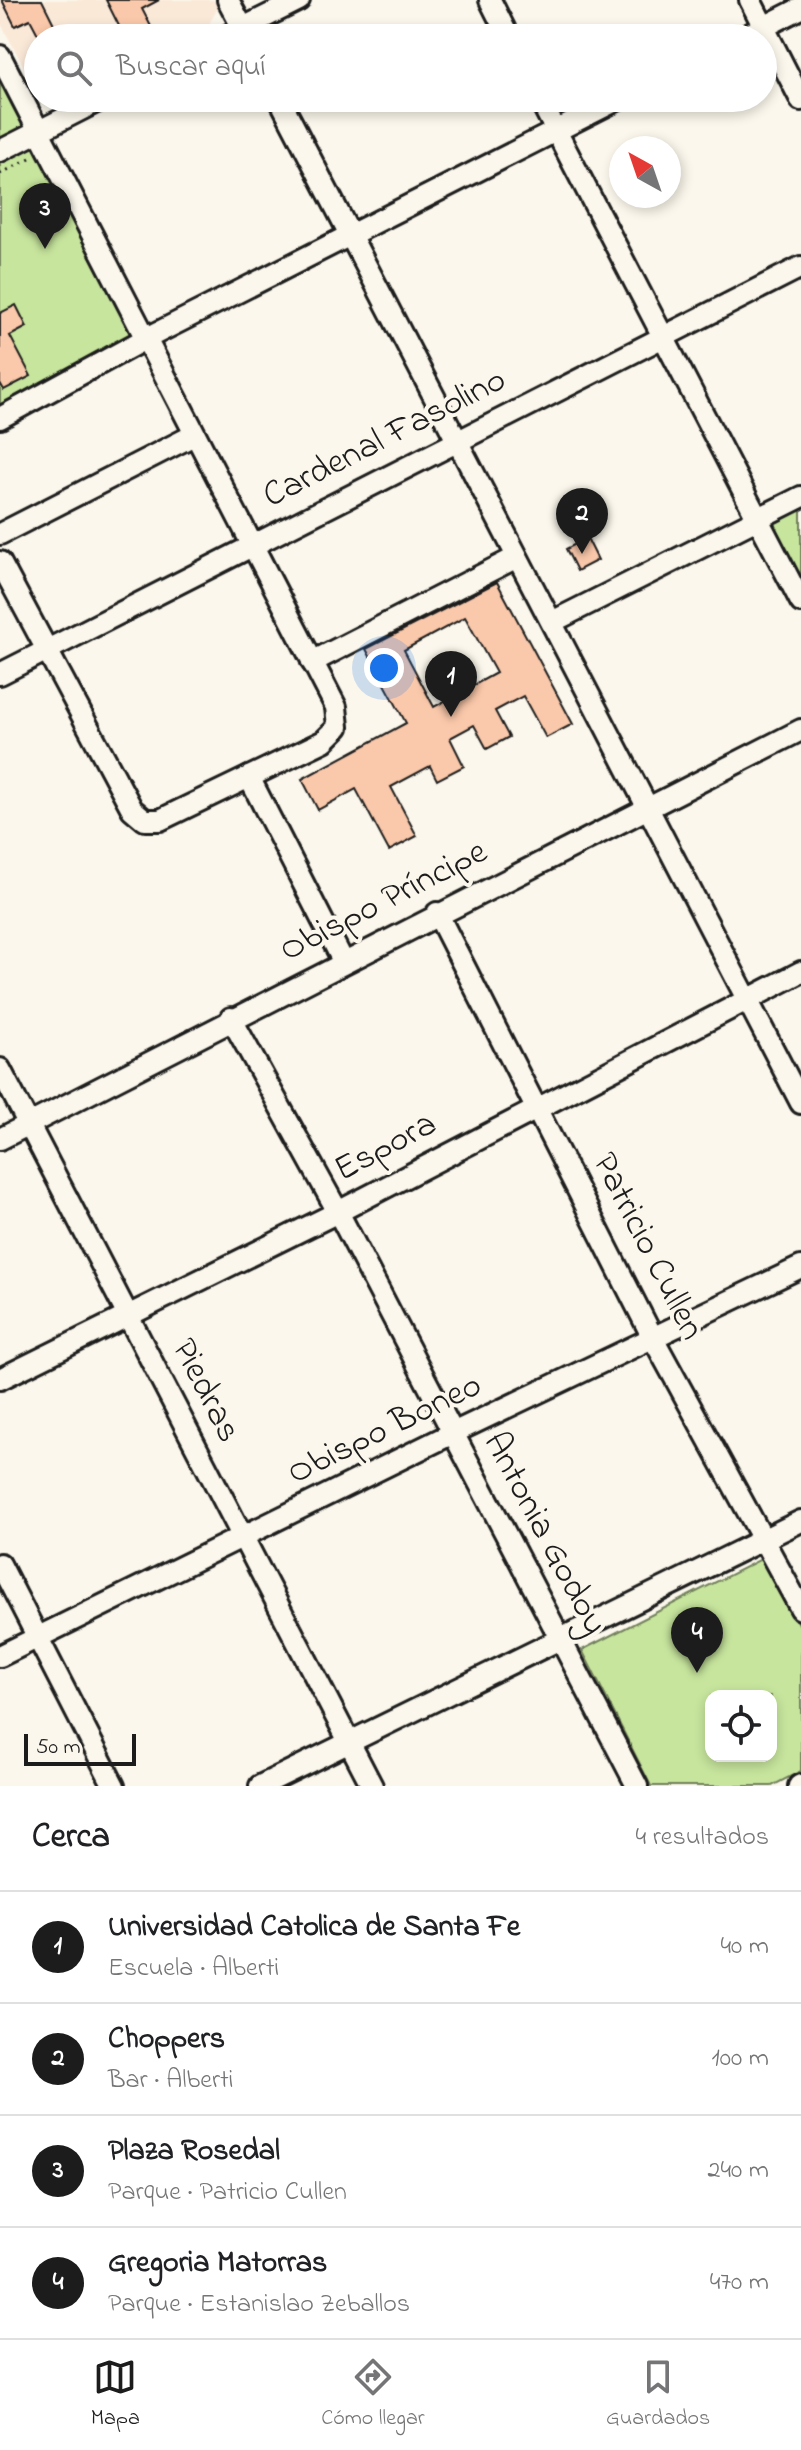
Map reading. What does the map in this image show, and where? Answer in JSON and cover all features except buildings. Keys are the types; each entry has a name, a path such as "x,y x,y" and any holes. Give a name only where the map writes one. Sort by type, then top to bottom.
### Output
{"street":[{"path":"228,0 240,24"},
{"path":"260,24 299,0"},
{"path":"490,0 502,24"},
{"path":"750,0 762,24"},
{"path":"769,24 801,8"},
{"path":"777,54 801,100"},
{"path":"0,56 24,101"},
{"path":"0,562 132,809 145,820 160,820 324,741 338,727 336,707 30,112"},
{"path":"0,151 77,112"},
{"path":"286,112 646,807 751,1000 801,1103"},
{"path":"546,112 801,602"},
{"path":"0,418 145,339 593,112"},
{"name":"Cardenal Fasolino","path":"0,674 801,267"},
{"path":"0,534 194,435"},
{"path":"552,622 801,497"},
{"path":"312,662 517,557"},
{"name":"Obispo Príncipe","path":"0,1139 231,1018 801,730"},
{"path":"249,777 343,961"},
{"name":"Patricio Cullen","path":"437,913 539,1107 653,1338 801,1609"},
{"name":"Espora","path":"0,1379 338,1212 801,972"},
{"name":"Antonia Godoy","path":"231,1018 338,1212 637,1786"},
{"name":"Piedras","path":"0,1069 372,1786"},
{"name":"Obispo Boneo","path":"0,1656 453,1433 801,1267"},
{"path":"260,1786 801,1521"},
{"path":"0,1564 114,1786"}],"path":[{"path":"0,174 40,153"}],"shaded area":[{"path":"0,0 214,0 218,8 209,24 24,24 24,67 0,22"}],"green space":[{"path":"0,74 29,128 0,143"},
{"path":"36,143 134,336 0,407 0,162"},
{"path":"801,509 801,580 772,523"},
{"path":"765,1557 801,1628 801,1771 772,1786 651,1786 582,1650"}],"place":[{"name":"Plaza Rosedal","path":"45,249"},
{"name":"Choppers","path":"582,554"},
{"name":"Universidad Catolica de Santa Fe","path":"451,717"},
{"name":"Gregoria Matorras","path":"697,1673"}]}
